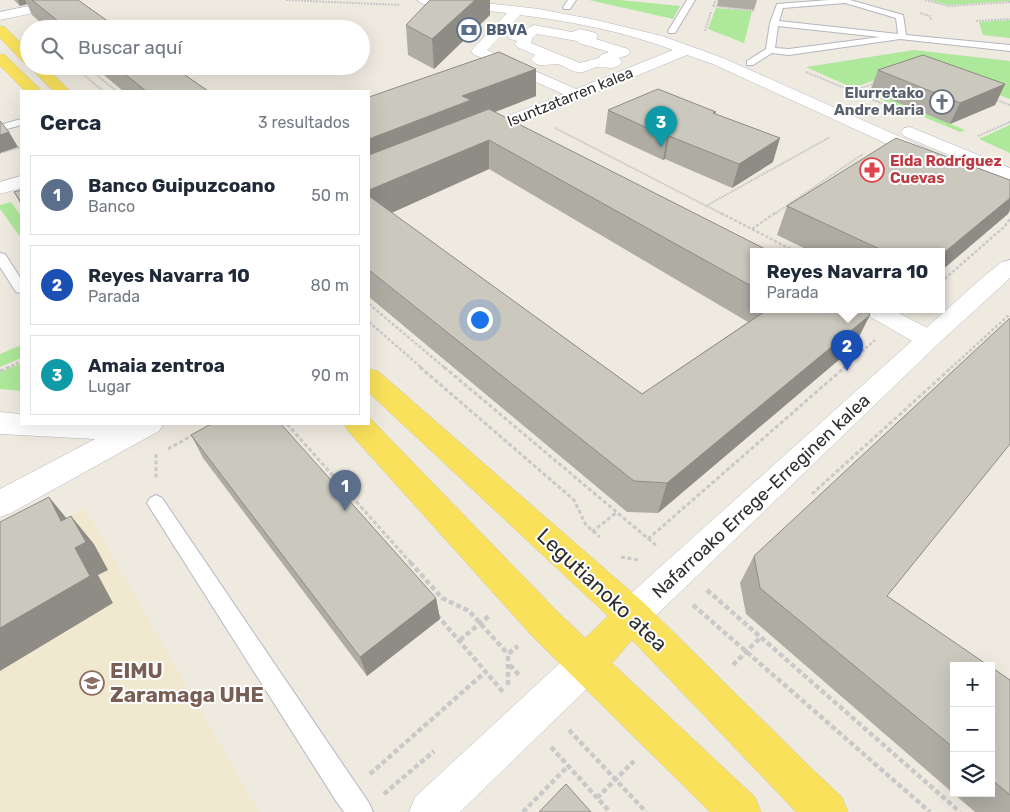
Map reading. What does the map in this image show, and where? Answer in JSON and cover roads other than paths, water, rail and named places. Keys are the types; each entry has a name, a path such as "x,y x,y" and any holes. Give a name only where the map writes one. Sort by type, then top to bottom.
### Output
{"main road":[{"path":"0,30 20,51"},
{"path":"0,58 33,90"},
{"path":"45,75 61,90"},
{"name":"Legutianoko atea","path":"370,379 632,615 793,780 827,812"},
{"path":"359,425 544,623 740,812"},
{"name":"Nafarroako Errege-Erreginen kalea","path":"586,664 632,615"}],"street":[{"path":"0,16 76,0"},
{"path":"423,0 516,5 570,3 672,31 1010,175"},
{"path":"516,5 688,49 967,173"},
{"path":"516,5 478,51 575,94"},
{"path":"534,29 575,38 580,33 591,36 584,40 623,52 606,58 615,62 608,66 598,62 579,68 555,58 546,62 538,59 548,55 522,44 527,38 515,36 518,32 531,33 534,29"},
{"name":"Isuntzatarren kalea","path":"458,143 688,49"},
{"path":"511,122 529,131"},
{"path":"0,176 20,170"},
{"path":"0,188 20,182"},
{"name":"Nafarroako Errege-Erreginen kalea","path":"632,615 990,282 1010,268"},
{"path":"881,313 928,339"},
{"path":"0,423 20,424"},
{"path":"71,425 142,427"},
{"path":"0,504 142,427"},
{"name":"Nafarroako Errege-Erreginen kalea","path":"430,812 586,664"}],"lane":[{"path":"672,31 691,0"},
{"path":"770,50 774,23 780,6 845,1 900,17 902,36"},
{"path":"774,23 1010,48"},
{"path":"750,63 770,50 788,52 902,36"},
{"path":"0,128 20,122"},
{"path":"0,257 20,287"},
{"path":"156,503 360,812"}],"place":[{"name":"BBVA","path":"469,30"},
{"name":"Elurretako Andre Maria","path":"942,102"},
{"name":"Amaia zentroa","path":"661,147"},
{"name":"Elda Rodríguez Cuevas","path":"872,170"},
{"name":"Reyes Navarra 10","path":"847,371"},
{"name":"Banco Guipuzcoano","path":"345,511"},
{"name":"EIMU Zaramaga UHE","path":"92,683"}]}
